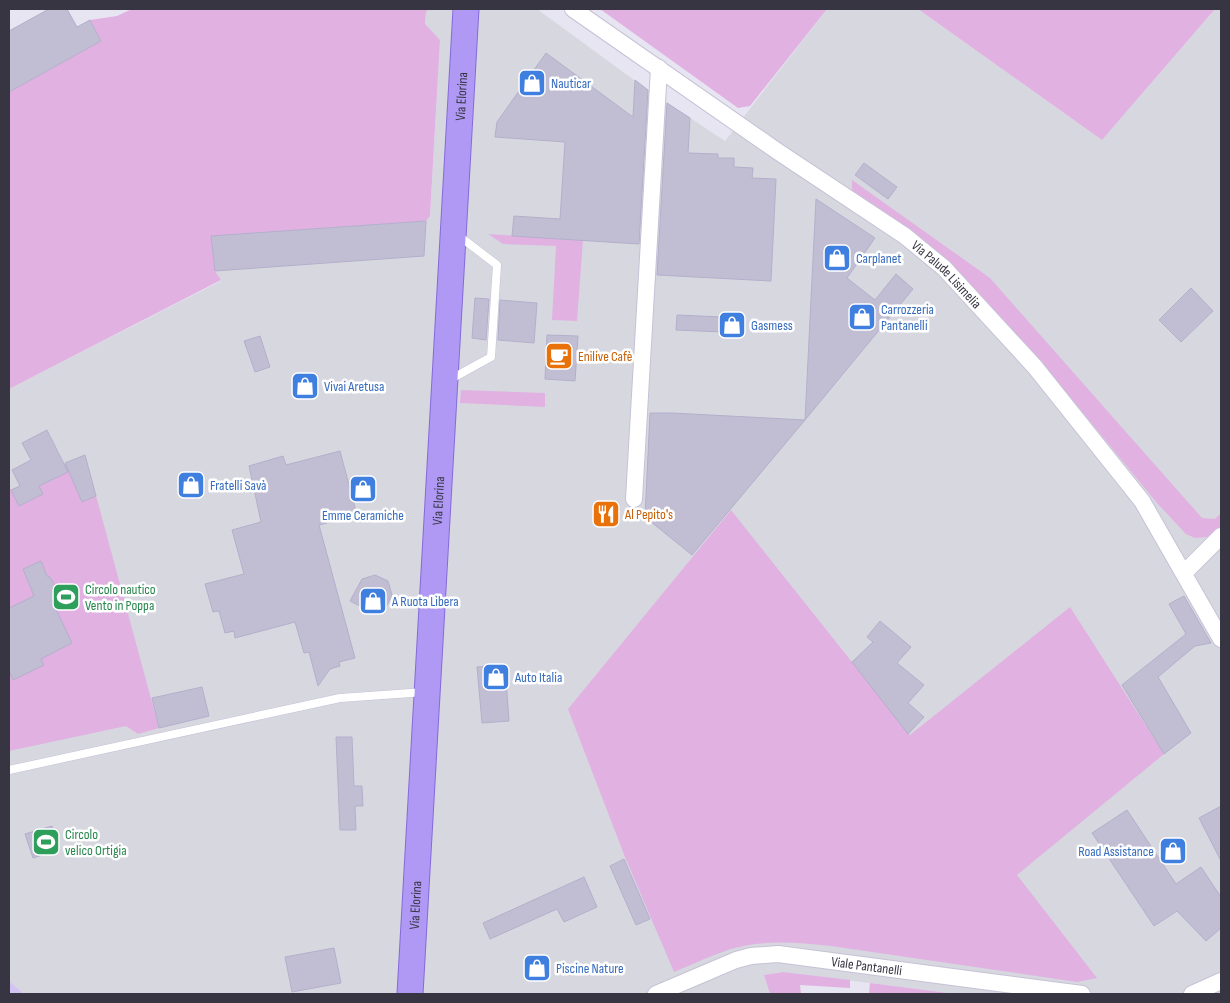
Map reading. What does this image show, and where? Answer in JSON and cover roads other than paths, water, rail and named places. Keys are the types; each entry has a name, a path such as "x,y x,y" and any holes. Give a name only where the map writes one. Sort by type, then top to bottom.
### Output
{"main road":[{"name":"Via Elorina","path":"410,994 466,9"}],"street":[{"name":"Via Palude Lisimelia","path":"573,9 905,236 944,268 1036,367 1142,501 1221,639"},
{"path":"634,499 659,68"},
{"path":"1184,573 1221,536"},
{"name":"Viale Pantanelli","path":"656,994 736,960 752,956 778,954 1082,994"},
{"path":"1192,994 1221,981"}],"lane":[{"path":"444,382 490,357 497,265 453,231"},
{"path":"9,770 340,698 427,692"}],"place":[{"name":"Nauticar","path":"532,83"},
{"name":"Carplanet","path":"837,258"},
{"name":"Carrozzeria Pantanelli","path":"862,317"},
{"name":"Gasmess","path":"732,325"},
{"name":"Enilive Cafè","path":"559,356"},
{"name":"Vivai Aretusa","path":"305,386"},
{"name":"Fratelli Savà","path":"191,485"},
{"name":"Emme Ceramiche","path":"363,489"},
{"name":"Al Pepito's","path":"606,514"},
{"name":"Circolo nautico Vento in Poppa","path":"66,597"},
{"name":"A Ruota Libera","path":"373,601"},
{"name":"Auto Italia","path":"496,677"},
{"name":"Circolo velico Ortigia","path":"46,842"},
{"name":"Road Assistance","path":"1173,851"},
{"name":"Piscine Nature","path":"537,968"}]}
